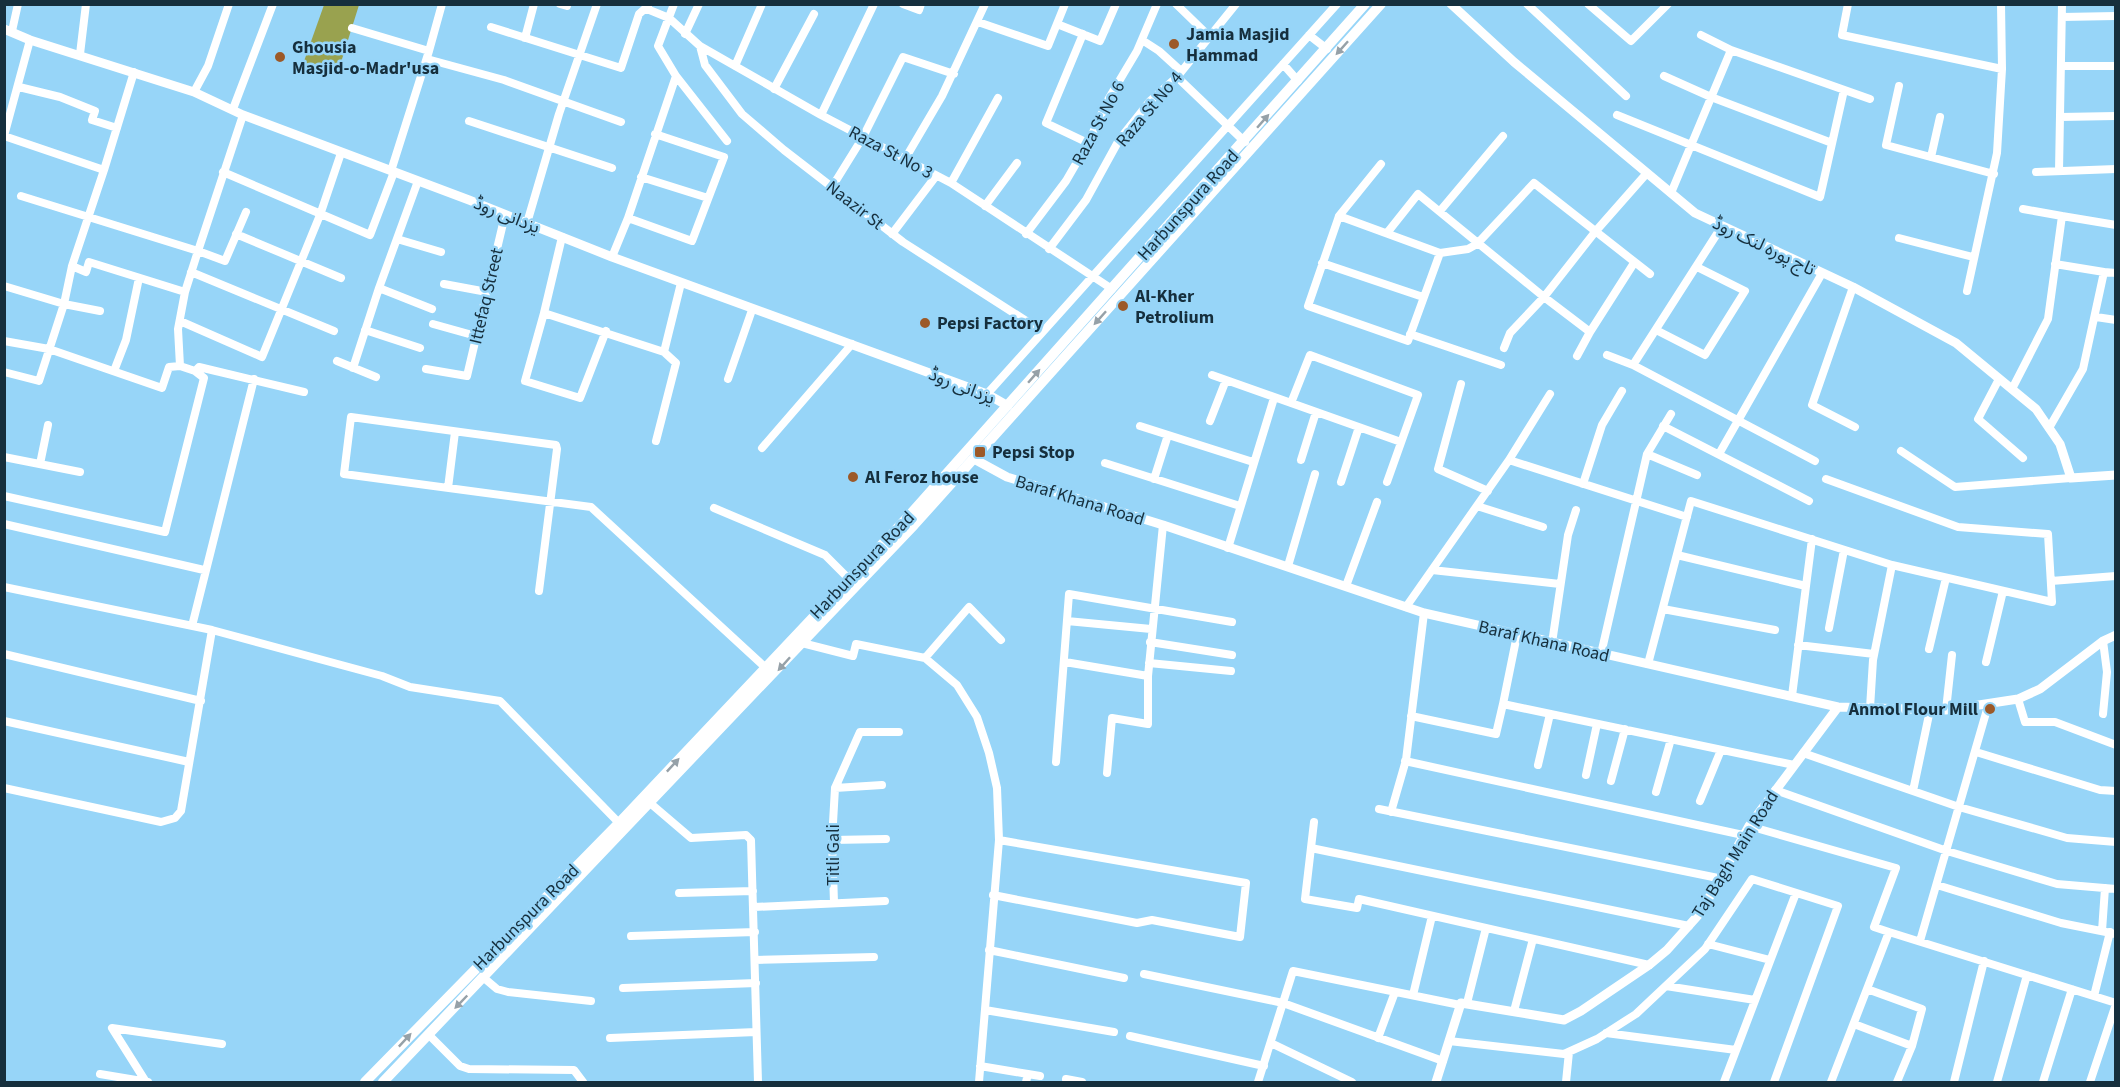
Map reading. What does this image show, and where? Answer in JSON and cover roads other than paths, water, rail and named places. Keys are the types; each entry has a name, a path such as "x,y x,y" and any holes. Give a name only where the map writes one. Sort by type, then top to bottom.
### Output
{"main road":[{"name":"Harbunspura Road","path":"383,1083 484,978 848,578 911,522 974,459 1361,9 1381,4"},
{"name":"Harbunspura Road","path":"365,1083 622,826 650,804 802,644 911,522 1008,406 1112,289 1169,234 1245,142 1361,9"}],"street":[{"path":"8,30 18,4"},
{"path":"80,54 86,4"},
{"path":"194,92 208,66 229,4"},
{"path":"233,109 273,4"},
{"path":"223,172 370,235 392,171 442,4"},
{"path":"525,38 534,4"},
{"path":"527,223 597,4"},
{"path":"674,4 658,46 676,76 727,141"},
{"path":"685,34 699,4"},
{"path":"735,66 762,4"},
{"path":"821,115 874,4"},
{"path":"903,4 919,10 921,4"},
{"path":"905,159 954,74 985,4"},
{"path":"978,22 1048,46 1065,4"},
{"path":"1057,24 1100,41 1116,4"},
{"name":"Raza St No 6","path":"1026,234 1066,181 1088,144 1109,98 1142,40 1157,4"},
{"path":"1176,4 1209,36"},
{"name":"Raza St No 4","path":"1049,249 1086,200 1119,140 1150,101 1179,74 1236,4"},
{"path":"987,394 1337,4"},
{"name":"تاج پورہ لنک روڈ","path":"1451,4 1514,62 1695,213 1821,275 1853,287 1956,343 2036,410 2060,444 2071,478"},
{"path":"1527,4 1537,8 1626,96"},
{"path":"1588,4 1631,41 1668,4"},
{"path":"1848,4 1842,35 2002,69"},
{"path":"1967,291 1994,174 2002,69 2001,4"},
{"path":"2059,171 2062,4"},
{"path":"490,27 621,68 639,14 648,7 669,18"},
{"path":"774,89 814,14"},
{"path":"2062,17 2115,16"},
{"name":"Raza St No 3","path":"669,18 700,46 821,115 951,183 1112,289"},
{"path":"352,28 621,122"},
{"name":"یزدانی روڈ","path":"8,30 30,40 194,92 243,115 341,153 752,310 987,394 1008,406"},
{"path":"1083,34 1046,123 1088,144"},
{"path":"1309,35 1327,49"},
{"path":"1701,35 1731,50 1870,99"},
{"path":"30,40 4,136 104,170"},
{"path":"1142,40 1159,51 1226,125 1245,142"},
{"name":"Naazir St","path":"700,46 705,65 742,114 892,234 1042,331"},
{"path":"1671,193 1731,50"},
{"path":"832,187 863,137 903,57 954,74"},
{"path":"1283,64 1298,81"},
{"path":"2062,66 2115,66"},
{"path":"5,376 39,381 64,304 72,266 91,215 134,72"},
{"path":"612,257 628,218 676,76"},
{"path":"1665,76 1711,97 1832,143"},
{"path":"1899,86 1886,145 1994,174"},
{"path":"19,87 60,97 95,111 92,120 117,128"},
{"path":"1617,115 1690,147 1820,198 1844,90"},
{"path":"951,183 998,98"},
{"path":"180,366 180,321 185,292 243,115"},
{"path":"2060,117 2115,116"},
{"path":"1931,157 1940,117"},
{"path":"469,121 612,168"},
{"path":"628,218 692,241 724,157 655,134"},
{"path":"1440,211 1503,136"},
{"path":"180,321 262,357 320,215 341,153"},
{"path":"985,206 1017,163"},
{"path":"1381,164 1338,216 1308,306 1408,341 1440,253"},
{"path":"2036,172 2115,169"},
{"path":"1504,348 1510,333 1544,297 1595,232 1647,173"},
{"path":"892,234 936,176"},
{"path":"641,177 708,198"},
{"path":"353,368 418,181"},
{"path":"1338,216 1440,253 1468,249 1477,244 1534,183 1650,274"},
{"path":"1387,233 1418,194 1477,244 1590,332"},
{"path":"21,196 91,215 225,261 246,212"},
{"path":"2023,209 2115,225"},
{"name":"Ittefaq Street","path":"426,369 466,377 505,214"},
{"path":"2012,389 2048,320 2062,216"},
{"path":"1633,365 1658,331 1722,226"},
{"path":"236,234 341,278"},
{"path":"562,237 525,381 580,398 606,331"},
{"path":"1899,238 1973,257"},
{"path":"397,239 441,252"},
{"path":"72,266 86,272 89,262 185,292"},
{"path":"1322,263 1423,297"},
{"path":"1576,356 1634,263"},
{"path":"2055,264 2115,273"},
{"path":"1658,331 1705,355 1745,291 1697,267"},
{"path":"191,272 334,331"},
{"path":"2049,428 2083,369 2104,272"},
{"path":"1719,454 1821,275"},
{"path":"114,371 126,340 139,278"},
{"path":"664,352 681,283"},
{"path":"444,284 487,292"},
{"path":"4,286 64,304 100,311"},
{"path":"1853,287 1812,405 1855,427"},
{"path":"379,288 432,309"},
{"path":"728,379 752,310"},
{"path":"544,313 606,331 664,352 676,363 656,441"},
{"path":"2096,317 2115,320"},
{"path":"433,324 476,336"},
{"path":"365,330 420,348"},
{"path":"1410,334 1502,365"},
{"path":"4,341 50,349 162,388 169,367 180,366 195,371 204,378 165,532 4,496"},
{"path":"762,448 852,344"},
{"path":"1290,403 1312,351 1418,395 1387,482"},
{"path":"1607,355 1633,365 1815,461"},
{"path":"337,361 376,377"},
{"path":"195,371 199,367 304,392"},
{"path":"1212,375 1401,442"},
{"path":"192,626 204,570 254,379"},
{"path":"1999,379 1978,419 2022,458"},
{"path":"1210,421 1226,380"},
{"path":"1461,384 1438,469 1488,491"},
{"path":"1583,484 1602,425 1622,391"},
{"path":"1406,607 1478,506 1550,394"},
{"path":"1228,548 1274,398"},
{"path":"1301,460 1316,412"},
{"path":"1601,654 1647,454 1671,414"},
{"path":"539,591 551,501 556,445 349,419 344,474 551,501 591,507 601,513 766,668"},
{"path":"40,464 48,425"},
{"path":"1140,426 1253,462"},
{"path":"1664,426 1809,501"},
{"path":"1341,482 1359,427"},
{"path":"448,488 455,432"},
{"path":"1154,479 1168,435"},
{"path":"1900,451 1955,487 2115,475"},
{"path":"1647,454 1697,475"},
{"path":"4,457 80,472"},
{"name":"Baraf Khana Road","path":"974,459 1007,477 1163,525 1424,613 1838,707 1946,710 2018,699 2040,689 2103,641 2115,635"},
{"path":"1509,460 1687,517"},
{"path":"1105,463 1240,506"},
{"path":"1288,566 1315,474"},
{"path":"1648,664 1691,501 1892,565 2052,602 2048,534 1958,527 1826,479"},
{"path":"1346,586 1377,502"},
{"path":"1478,506 1543,527"},
{"path":"714,508 825,555 848,578"},
{"path":"1552,643 1568,534 1576,510"},
{"path":"4,524 204,570"},
{"path":"1107,772 1112,718 1148,724 1150,642 1163,525"},
{"path":"1792,696 1812,539"},
{"path":"1829,628 1844,550"},
{"path":"1677,555 1806,586"},
{"path":"1869,708 1874,654 1892,565"},
{"path":"1432,570 1560,584"},
{"path":"2051,581 2115,576"},
{"path":"1929,650 1946,578"},
{"path":"4,587 212,630 381,676 410,687 500,700 622,826"},
{"path":"1986,662 2003,591"},
{"path":"1056,762 1069,594 1232,622"},
{"path":"925,658 965,608 969,607 1001,640"},
{"path":"1663,609 1775,630"},
{"path":"1391,812 1406,761 1424,613"},
{"path":"1067,621 1151,629"},
{"path":"4,788 161,822 175,818 181,811 212,630"},
{"path":"1411,716 1496,734 1517,635"},
{"path":"2103,641 2108,672 2103,714"},
{"path":"1150,642 1232,655"},
{"path":"802,644 853,656 856,645 925,658 957,685 977,717 998,788 999,840 979,1083"},
{"path":"1798,645 1874,654"},
{"path":"4,654 201,701"},
{"path":"1946,710 1952,655"},
{"path":"1065,662 1148,676"},
{"path":"1149,663 1232,671"},
{"path":"2018,699 2025,722 2055,722 2115,745"},
{"path":"1503,704 1794,765"},
{"path":"1920,941 1988,705"},
{"name":"Taj Bagh Main Road","path":"1464,1004 1564,1020 1649,965 1701,912 1746,831 1838,707"},
{"path":"1913,791 1930,710"},
{"path":"1538,765 1550,714"},
{"path":"4,721 189,762"},
{"path":"1586,775 1597,724"},
{"path":"1611,781 1625,729"},
{"name":"Titli Gali","path":"754,907 834,903 832,840 835,788 860,732 899,732"},
{"path":"1656,792 1671,739"},
{"path":"1700,801 1721,750"},
{"path":"1976,752 2100,790 2115,790"},
{"path":"1803,753 1959,807 2067,838 2115,842"},
{"path":"1406,761 1746,831 1896,868 1874,927 2115,1003 2090,1083"},
{"path":"835,788 882,785"},
{"path":"1775,790 1947,851 2057,884 2115,889"},
{"path":"650,804 691,838 749,836 755,932 758,1083"},
{"path":"1379,808 1718,878"},
{"path":"1314,822 1305,899 1357,908 1359,899 1649,965"},
{"path":"832,840 886,839"},
{"path":"993,895 1137,923 1152,920 1240,937 1246,883 999,840"},
{"path":"1311,848 1689,926"},
{"path":"1449,1041 1564,1054 1606,1033 1636,1014 1708,944 1752,879 1838,906 1774,1083"},
{"path":"1936,885 2061,923 2109,932"},
{"path":"2094,996 2109,932 2105,888"},
{"path":"679,893 753,891"},
{"path":"1724,1083 1796,893"},
{"path":"834,903 885,901"},
{"path":"1413,995 1432,916"},
{"path":"1436,1083 1464,1004 1486,928"},
{"path":"631,936 755,932"},
{"path":"1831,1083 1889,932"},
{"path":"1514,1011 1533,939"},
{"path":"1708,944 1770,960"},
{"path":"989,950 1124,978"},
{"path":"755,960 874,957"},
{"path":"1954,1083 1984,961"},
{"path":"1258,1083 1293,971 1464,1004"},
{"path":"1144,974 1283,1003 1443,1061"},
{"path":"1997,1083 2027,975"},
{"path":"484,978 497,989 508,992 591,1001"},
{"path":"623,988 756,983"},
{"path":"1666,986 1755,1000"},
{"path":"1867,989 1922,1009 1912,1046 1897,1083"},
{"path":"2043,1083 2072,989"},
{"path":"1378,1038 1395,992"},
{"path":"985,1010 1114,1032"},
{"path":"1854,1024 1912,1046"},
{"path":"147,1082 112,1028 222,1044"},
{"path":"610,1038 756,1032"},
{"path":"1606,1033 1736,1050"},
{"path":"429,1035 460,1066 469,1069 574,1070 583,1083"},
{"path":"1130,1036 1264,1066"},
{"path":"1271,1044 1352,1083"},
{"path":"1566,1083 1569,1052"},
{"path":"980,1066 1027,1078 1040,1077"},
{"path":"100,1074 147,1082"},
{"path":"1066,1079 1082,1083"}],"place":[{"name":"Jamia Masjid Hammad","path":"1174,44"},
{"name":"Ghousia Masjid-o-Madr'usa","path":"280,57"},
{"name":"Al-Kher Petrolium","path":"1123,306"},
{"name":"Pepsi Factory","path":"925,323"},
{"name":"Pepsi Stop","path":"980,452"},
{"name":"Al Feroz house","path":"853,477"},
{"name":"Anmol Flour Mill","path":"1990,709"}]}
